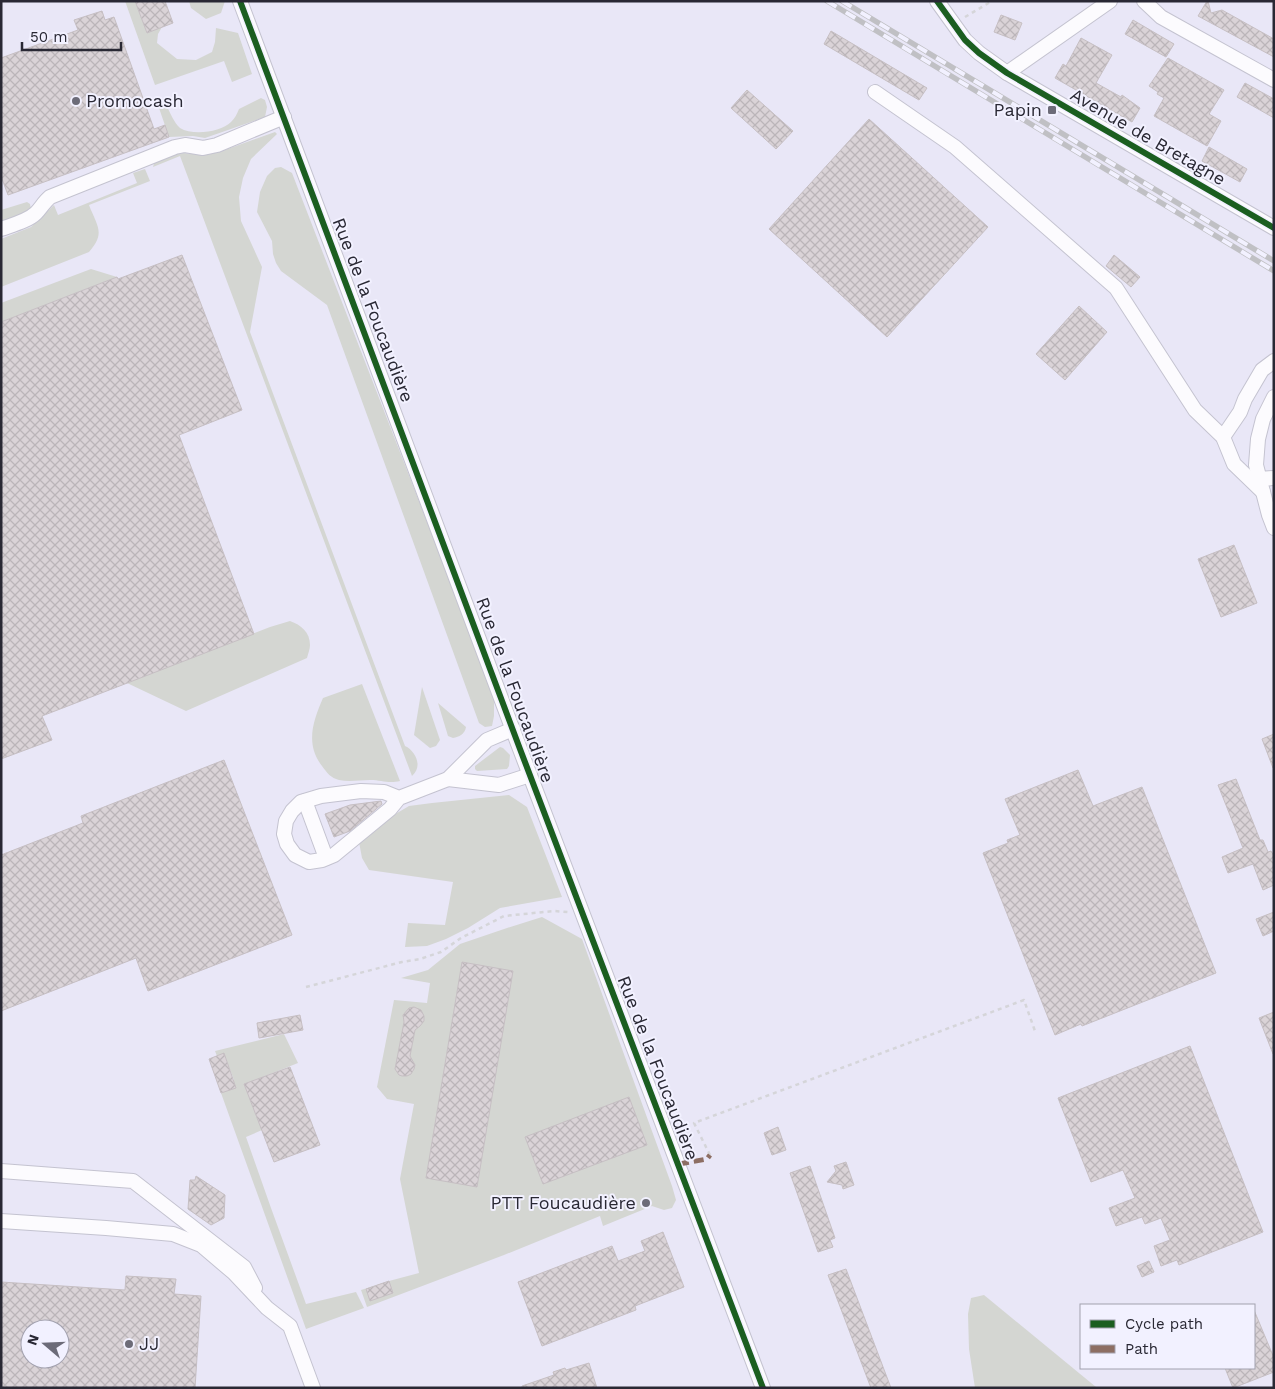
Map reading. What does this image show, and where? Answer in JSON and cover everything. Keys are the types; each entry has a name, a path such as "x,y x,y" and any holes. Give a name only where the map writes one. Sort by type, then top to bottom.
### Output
{"street":[{"name":"Rue de la Foucaudière","path":"240,1 762,1388"},
{"name":"Avenue de Bretagne","path":"937,1 964,40 1007,73 1274,228"},
{"path":"1007,73 1110,1"},
{"path":"1144,1 1161,18 1274,80"},
{"path":"875,92 955,147 1116,288 1195,410 1223,438 1234,464 1261,485"},
{"path":"1,229 31,217 50,197 175,147 203,148 217,145 284,117"},
{"path":"1223,438 1240,412 1245,399 1262,370 1274,361"},
{"path":"1274,398 1263,419 1258,439 1256,465 1274,528"},
{"path":"1261,485 1274,478"},
{"path":"399,798 384,792 361,791 305,800 292,811 286,821 284,834 287,844 296,855 309,862 334,855 390,809 399,798 448,779 488,740 513,729"},
{"path":"448,779 499,785 530,775"},
{"path":"305,800 326,858"},
{"path":"1,1171 133,1180 244,1268 267,1308"},
{"path":"1,1221 173,1234 201,1245 234,1273 267,1308 290,1326 313,1388"}],"path":[{"path":"952,24 992,1"},
{"path":"306,987 420,959 441,952 461,938 504,916 554,911 582,912"},
{"path":"710,1155 694,1123 1024,1000 1036,1034"}],"shaded area":[{"path":"125,1 135,1 147,33 162,27 158,34 157,43 177,59 196,60 212,52 216,28 238,33 252,74 232,82 224,61 155,85"},
{"path":"189,1 225,1 221,13 206,19 191,8"},
{"path":"261,98 265,100 267,107 265,117 205,138 193,136 169,137 159,108 162,105 166,105 180,128 192,132 207,132 221,128 231,122 239,109"},
{"path":"275,132 277,134 251,159 243,178 239,197 241,221 262,267 250,332 405,746 415,755 417,760 417,768 412,776 180,156 153,167 155,160 165,155 184,153 203,155 219,152"},
{"path":"281,167 292,173 494,695 492,726 485,727 479,723 327,305 281,271 276,263 272,241 257,212 260,192 267,176 275,168"},
{"path":"145,169 150,181 89,205 99,234 89,252 1,287 1,239 31,227 54,205 58,215 137,183 133,173"},
{"path":"27,202 30,204 30,211 1,223 1,210"},
{"path":"91,269 117,277 1,322 1,303"},
{"path":"290,621 307,633 310,647 307,658 186,711 127,683 270,627"},
{"path":"362,684 400,781 339,780 327,773 317,758 312,741 312,732 323,698"},
{"path":"422,687 440,740 436,746 430,748 414,735"},
{"path":"438,703 466,727 461,735 453,738 448,736"},
{"path":"500,747 510,755 507,769 477,771 475,769 475,766"},
{"path":"509,795 527,807 562,897 500,908 446,939 427,946 405,947 408,923 445,925 453,882 369,870 362,858 359,842 392,816 409,806"},
{"path":"542,917 582,939 676,1200 672,1208 664,1210 652,1206 603,1226 600,1216 367,1307 361,1290 419,1273 400,1179 414,1104 387,1099 377,1087 394,1000 427,1003 430,983 401,978 428,970 460,944"},
{"path":"284,1034 298,1063 245,1084 262,1130 246,1137 306,1304 356,1292 364,1308 306,1329 221,1093 234,1080 224,1054 217,1056 215,1051"},
{"path":"984,1295 1096,1388 975,1388 969,1349 968,1314 971,1298"}],"building":[{"path":"135,1 165,1 173,23 147,33"},
{"path":"1207,1 1211,13 1222,10 1274,39 1274,57 1198,16"},
{"path":"102,11 105,20 114,17 154,129 165,125 169,137 8,195 1,176 1,58 78,30 74,20"},
{"path":"1001,15 1022,23 1015,40 994,32"},
{"path":"1133,20 1174,44 1166,57 1125,34"},
{"path":"831,31 927,88 919,100 824,44"},
{"path":"1081,38 1112,55 1096,83 1121,97 1122,95 1140,108 1132,122 1055,78 1063,64 1066,66"},
{"path":"1168,58 1224,90 1209,114 1221,121 1207,146 1154,116 1164,98 1149,86"},
{"path":"1245,83 1274,99 1274,118 1237,97"},
{"path":"747,90 793,131 776,149 731,108"},
{"path":"869,119 988,227 887,337 769,229"},
{"path":"1209,147 1247,169 1240,182 1202,161"},
{"path":"182,255 242,410 179,435 254,634 42,716 52,740 1,759 1,322 117,277 118,279"},
{"path":"1114,255 1140,277 1131,287 1106,266"},
{"path":"1079,306 1107,332 1065,380 1036,354"},
{"path":"1234,545 1257,603 1221,617 1198,559"},
{"path":"1274,734 1274,768 1273,768 1262,739"},
{"path":"224,760 292,935 148,991 136,958 1,1011 1,855 83,823 81,816"},
{"path":"1078,770 1093,806 1142,787 1216,973 1055,1035 983,853 1008,843 1007,840 1020,835 1005,799"},
{"path":"1236,779 1260,840 1263,840 1268,852 1271,851 1274,856 1274,885 1263,890 1253,864 1228,873 1222,857 1243,848 1218,785"},
{"path":"381,801 382,804 350,831 334,837 325,814 350,805"},
{"path":"1274,912 1274,931 1263,936 1256,919"},
{"path":"462,962 513,971 477,1187 426,1178"},
{"path":"414,1007 421,1010 424,1021 415,1030 410,1056 415,1065 414,1069 411,1074 402,1076 395,1069 404,1022 403,1015 409,1008"},
{"path":"1274,1012 1274,1053 1273,1054 1259,1018"},
{"path":"300,1015 303,1030 259,1038 257,1023"},
{"path":"1190,1046 1263,1232 1179,1265 1177,1260 1161,1266 1154,1246 1170,1240 1161,1218 1145,1224 1142,1217 1116,1226 1109,1208 1135,1198 1123,1170 1091,1182 1058,1098"},
{"path":"224,1053 236,1088 221,1093 209,1059"},
{"path":"290,1067 320,1145 274,1162 244,1084"},
{"path":"629,1097 647,1145 543,1184 525,1137"},
{"path":"778,1127 786,1150 772,1155 764,1133"},
{"path":"846,1162 854,1185 843,1189 842,1185 827,1182 836,1171 834,1166"},
{"path":"810,1166 835,1238 830,1240 833,1247 818,1252 790,1173"},
{"path":"196,1176 225,1195 224,1218 211,1225 188,1209 190,1180 195,1180"},
{"path":"663,1232 684,1287 635,1306 636,1310 542,1346 518,1282 612,1246 618,1261 645,1251 641,1241"},
{"path":"1149,1261 1154,1272 1142,1277 1137,1266"},
{"path":"846,1269 891,1388 871,1388 828,1275"},
{"name":"JJ","path":"126,1276 176,1279 174,1294 201,1296 195,1388 1,1388 1,1282 125,1290"},
{"path":"389,1281 393,1293 370,1301 366,1289"},
{"path":"1255,1312 1274,1358 1274,1372 1233,1388 1225,1369 1255,1369"},
{"path":"589,1363 597,1388 522,1388 522,1386 554,1375 553,1372"}],"railway":[{"path":"827,1 1274,271"},
{"path":"842,1 1274,261"}],"marked path":[{"path":"679,1164 707,1159 710,1155"}],"cycle path":[{"path":"240,1 520,749 763,1388"},
{"path":"937,1 965,40 979,53 1007,73 1274,228"}],"place":[{"name":"Promocash","path":"76,101"},
{"name":"Papin","path":"1052,110"},
{"name":"PTT Foucaudière","path":"646,1203"},
{"name":"JJ","path":"129,1344"}]}
